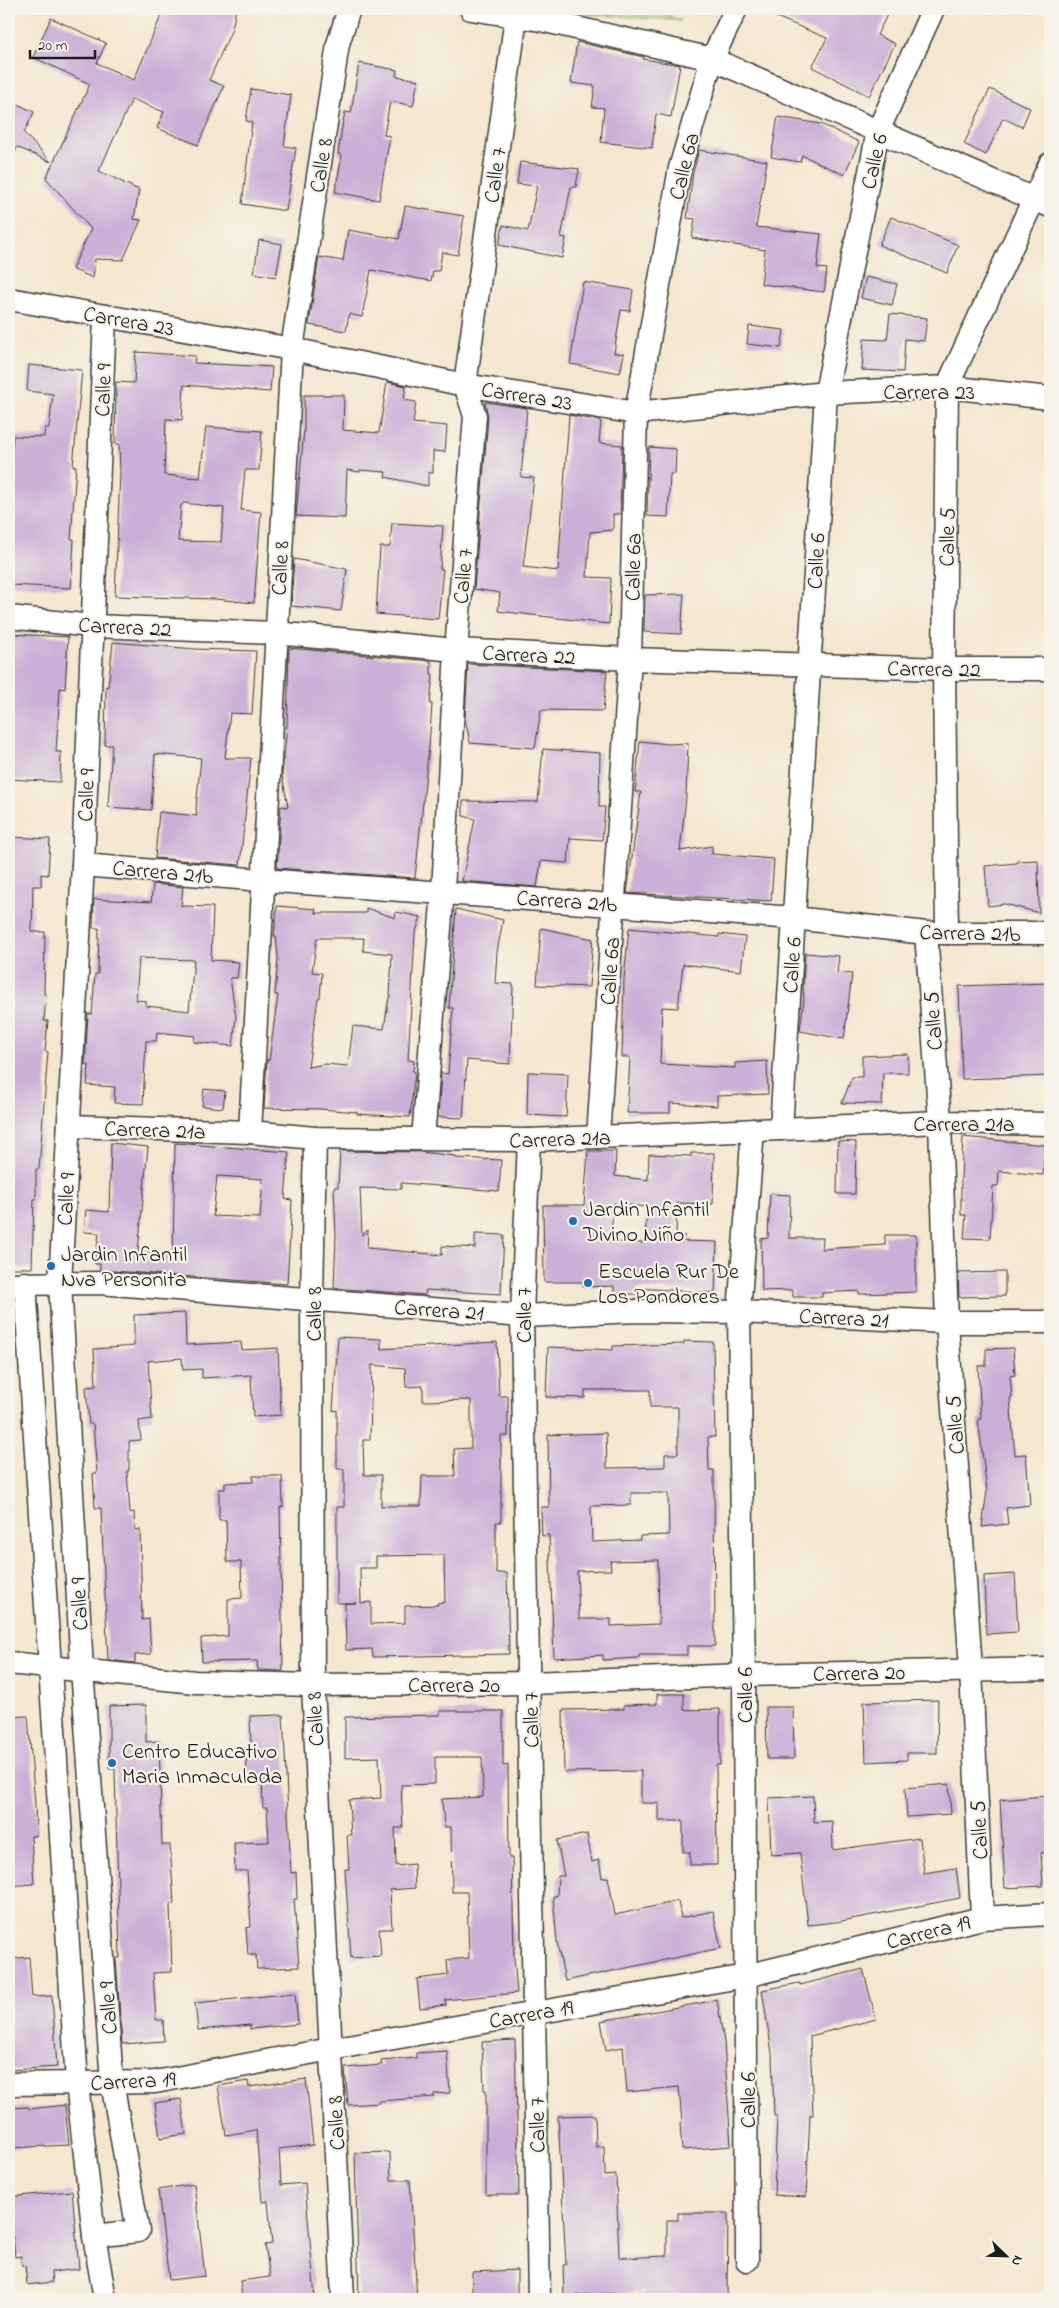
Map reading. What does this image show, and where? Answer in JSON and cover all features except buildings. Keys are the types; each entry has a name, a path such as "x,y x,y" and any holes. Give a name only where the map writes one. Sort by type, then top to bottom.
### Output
{"street":[{"name":"Calle 8","path":"250,1132 275,633 292,349 338,44 349,9"},
{"path":"471,9 516,17 544,15 712,59 1042,202"},
{"name":"Calle 6a","path":"598,1137 630,659 636,413 680,168 712,59 736,9"},
{"name":"Calle 6","path":"781,1129 826,393 878,131 933,9"},
{"name":"Calle 7","path":"423,1139 443,892 456,650 475,416 465,385 516,17"},
{"name":"Calle 5","path":"982,1918 970,1669 947,1322 940,1122 936,933 944,669 948,388 1042,202 1050,164"},
{"name":"Carrera 23","path":"9,299 292,349 465,385 636,413 826,393 948,388 1050,398"},
{"name":"Calle 9","path":"94,2236 138,2231 112,2082 82,1669 60,1283 83,864 105,316"},
{"name":"Carrera 22","path":"9,617 92,626 275,633 456,650 630,659 944,669 1050,669"},
{"name":"Carrera 21b","path":"83,864 262,880 614,903 794,918 936,933 1050,933"},
{"name":"Carrera 21a","path":"69,1126 250,1132 315,1138 529,1140 940,1122 1050,1124"},
{"name":"Calle 6","path":"747,2260 744,1675 739,1312 753,1130"},
{"name":"Calle 8","path":"315,1138 312,1300 312,1685 343,2299"},
{"name":"Calle 7","path":"529,1140 522,1316 530,1684 539,2299"},
{"name":"Carrera 21","path":"17,1284 100,1283 522,1316 638,1312 739,1312 947,1322 1050,1322"},
{"name":"Calle 9","path":"17,1284 51,1666 77,2083 94,2236 106,2299"},
{"name":"Carrera 20","path":"9,1662 195,1682 312,1685 530,1684 744,1675 970,1669 1050,1669"},
{"name":"Carrera 19","path":"9,2084 155,2082 746,1976 982,1918 1050,1914"}],"green space":[{"path":"552,9 655,9 681,21 551,11"}],"place":[{"name":"Jardin Infantil Divino Niño","path":"573,1221"},
{"name":"Jardin Infantil Nva Personita","path":"51,1266"},
{"name":"Escuela Rur De Los Pondores","path":"588,1283"},
{"name":"Centro Educativo Maria Inmaculada","path":"112,1763"}]}
